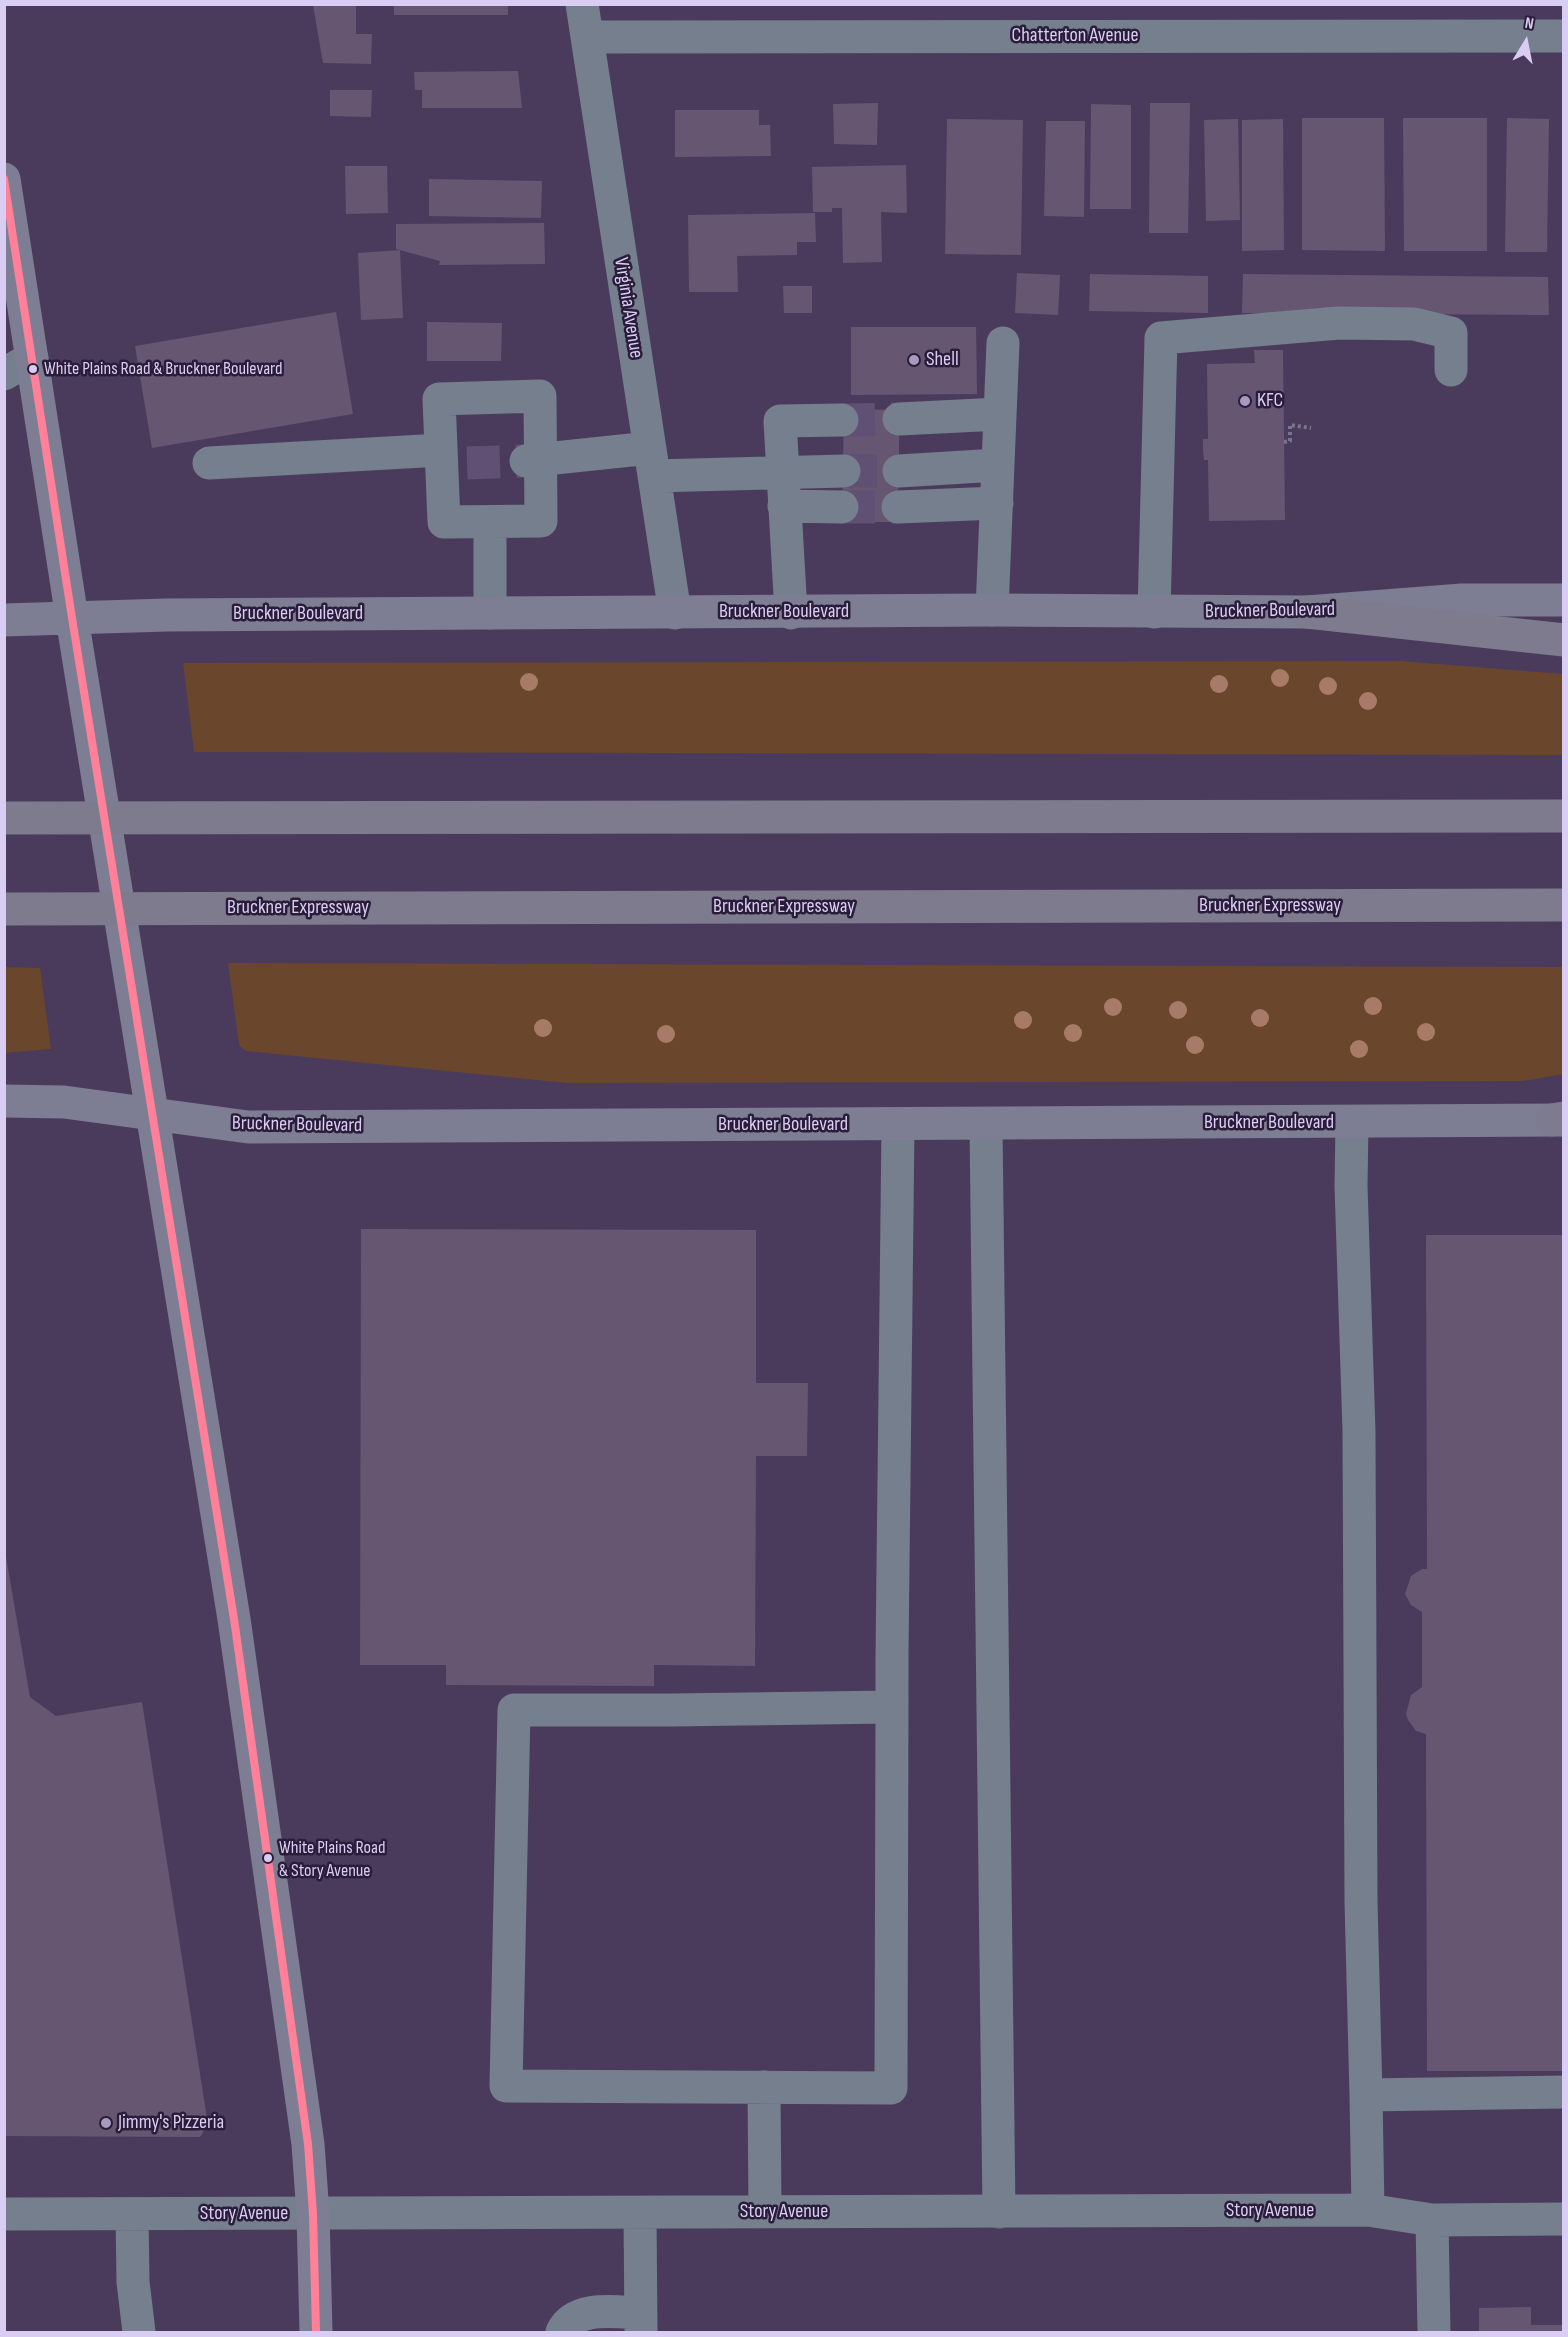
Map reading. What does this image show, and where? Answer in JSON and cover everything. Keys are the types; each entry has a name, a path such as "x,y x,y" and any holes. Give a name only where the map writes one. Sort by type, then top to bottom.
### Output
{"highway":[{"path":"1307,612 1563,640"},
{"path":"4,818 1563,816"},
{"name":"Bruckner Expressway","path":"4,909 1563,905"}],"main road":[{"path":"4,179 151,1114 234,1618 308,2144 313,2214 316,2332"},
{"name":"Bruckner Boulevard","path":"4,620 179,615 490,613 992,610 1307,612 1461,600 1563,600"},
{"name":"Bruckner Boulevard","path":"4,1101 64,1101 248,1127 986,1125 1560,1120"}],"street":[{"name":"Virginia Avenue","path":"582,4 675,612"},
{"name":"Chatterton Avenue","path":"587,37 1563,36"},
{"path":"1154,612 1161,338 1339,323 1414,324 1451,333 1451,370"},
{"path":"992,610 1003,343"},
{"path":"4,374 32,358"},
{"path":"540,396 533,460 541,521 444,522 450,459 439,399 540,396"},
{"path":"899,419 1000,414"},
{"path":"791,613 780,421 842,420"},
{"path":"209,463 450,459"},
{"path":"533,460 652,462 782,473 844,471"},
{"path":"900,471 998,465"},
{"path":"898,507 997,503"},
{"path":"784,506 842,507"},
{"path":"489,522 490,613"},
{"path":"1352,1123 1351,1186 1359,1431 1361,1902 1368,2210"},
{"path":"892,1707 514,1710 506,2085 891,2088 898,1125"},
{"path":"986,1125 999,2212"},
{"path":"764,2087 765,2212"},
{"path":"1366,2095 1563,2092"},
{"name":"Story Avenue","path":"4,2214 1368,2210 1431,2220 1563,2219"},
{"path":"562,2332 567,2323 586,2314 609,2312 641,2323 640,2213"},
{"path":"132,2214 133,2282 139,2332"},
{"path":"1431,2220 1434,2332"}],"path":[{"path":"1284,442 1290,441 1290,425 1311,428"}],"shaded area":[{"path":"1401,661 1563,674 1563,755 194,752 183,663"},
{"path":"228,963 1563,967 1563,1074 1524,1081 567,1083 246,1051 239,1045"},
{"path":"5,967 40,968 51,1049 5,1053"}],"building":[{"path":"394,4 508,4 508,15 394,15"},
{"path":"313,5 356,5 356,34 372,34 371,64 323,63"},
{"path":"518,71 522,108 422,108 422,90 415,90 414,72"},
{"path":"330,90 372,90 371,117 330,116"},
{"path":"878,103 877,145 834,144 833,104"},
{"path":"1150,103 1190,103 1188,233 1149,233"},
{"path":"1091,104 1131,105 1131,209 1090,209"},
{"path":"675,110 759,110 759,125 770,125 771,156 675,157"},
{"path":"1302,118 1384,118 1385,251 1302,250"},
{"path":"1403,118 1487,118 1487,251 1404,251"},
{"path":"1507,118 1549,119 1547,252 1505,252"},
{"path":"947,119 1023,120 1021,255 945,254"},
{"path":"1238,119 1240,220 1206,221 1204,120"},
{"path":"1283,119 1284,250 1242,251 1242,120"},
{"path":"1046,121 1085,121 1084,217 1044,216"},
{"path":"906,165 907,213 881,212 882,262 843,263 842,208 832,208 832,212 813,212 812,167"},
{"path":"345,166 387,166 388,213 346,214"},
{"path":"429,179 542,181 541,218 429,216"},
{"path":"815,213 816,242 797,242 797,255 737,256 738,292 689,292 688,215"},
{"path":"544,223 545,264 439,265 440,261 396,249 396,224"},
{"path":"400,250 403,318 361,320 358,253"},
{"path":"1017,273 1060,275 1058,315 1015,313"},
{"path":"1090,274 1208,276 1208,313 1089,311"},
{"path":"1243,274 1548,277 1549,315 1242,313"},
{"path":"783,286 812,286 812,313 784,313"},
{"path":"336,312 353,414 152,448 135,346"},
{"path":"427,322 502,323 501,361 427,361"},
{"name":"Shell","path":"851,327 976,327 977,394 851,395"},
{"name":"KFC","path":"1254,350 1283,350 1285,520 1209,521 1208,460 1204,460 1203,450 1203,439 1208,439 1207,364 1255,363"},
{"path":"844,409 896,410 899,419 897,522 842,522"},
{"path":"361,1229 756,1230 756,1383 808,1383 807,1456 756,1456 755,1666 654,1665 654,1686 446,1685 446,1665 360,1665"},
{"path":"1426,1235 1564,1235 1564,2071 1427,2071 1426,1734 1416,1731 1406,1714 1411,1695 1422,1687 1422,1612 1411,1605 1405,1594 1411,1576 1422,1569 1427,1569"},
{"path":"4,1545 30,1697 56,1716 142,1702 208,2125 200,2137 4,2136"},
{"path":"1531,2307 1531,2325 1564,2325 1564,2332 1479,2332 1479,2308"}],"tunnel":[{"path":"842,420 899,419"},
{"path":"467,463 526,461"},
{"path":"844,471 899,471"},
{"path":"842,507 898,507"}],"transit line":[{"path":"4,179 72,618 234,1619 308,2144 313,2214 316,2332"}],"place":[{"name":"Shell","path":"914,360"},
{"name":"White Plains Road & Bruckner Boulevard","path":"33,369"},
{"name":"KFC","path":"1245,401"},
{"name":"White Plains Road & Story Avenue","path":"268,1858"},
{"name":"Jimmy's Pizzeria","path":"106,2123"}]}
